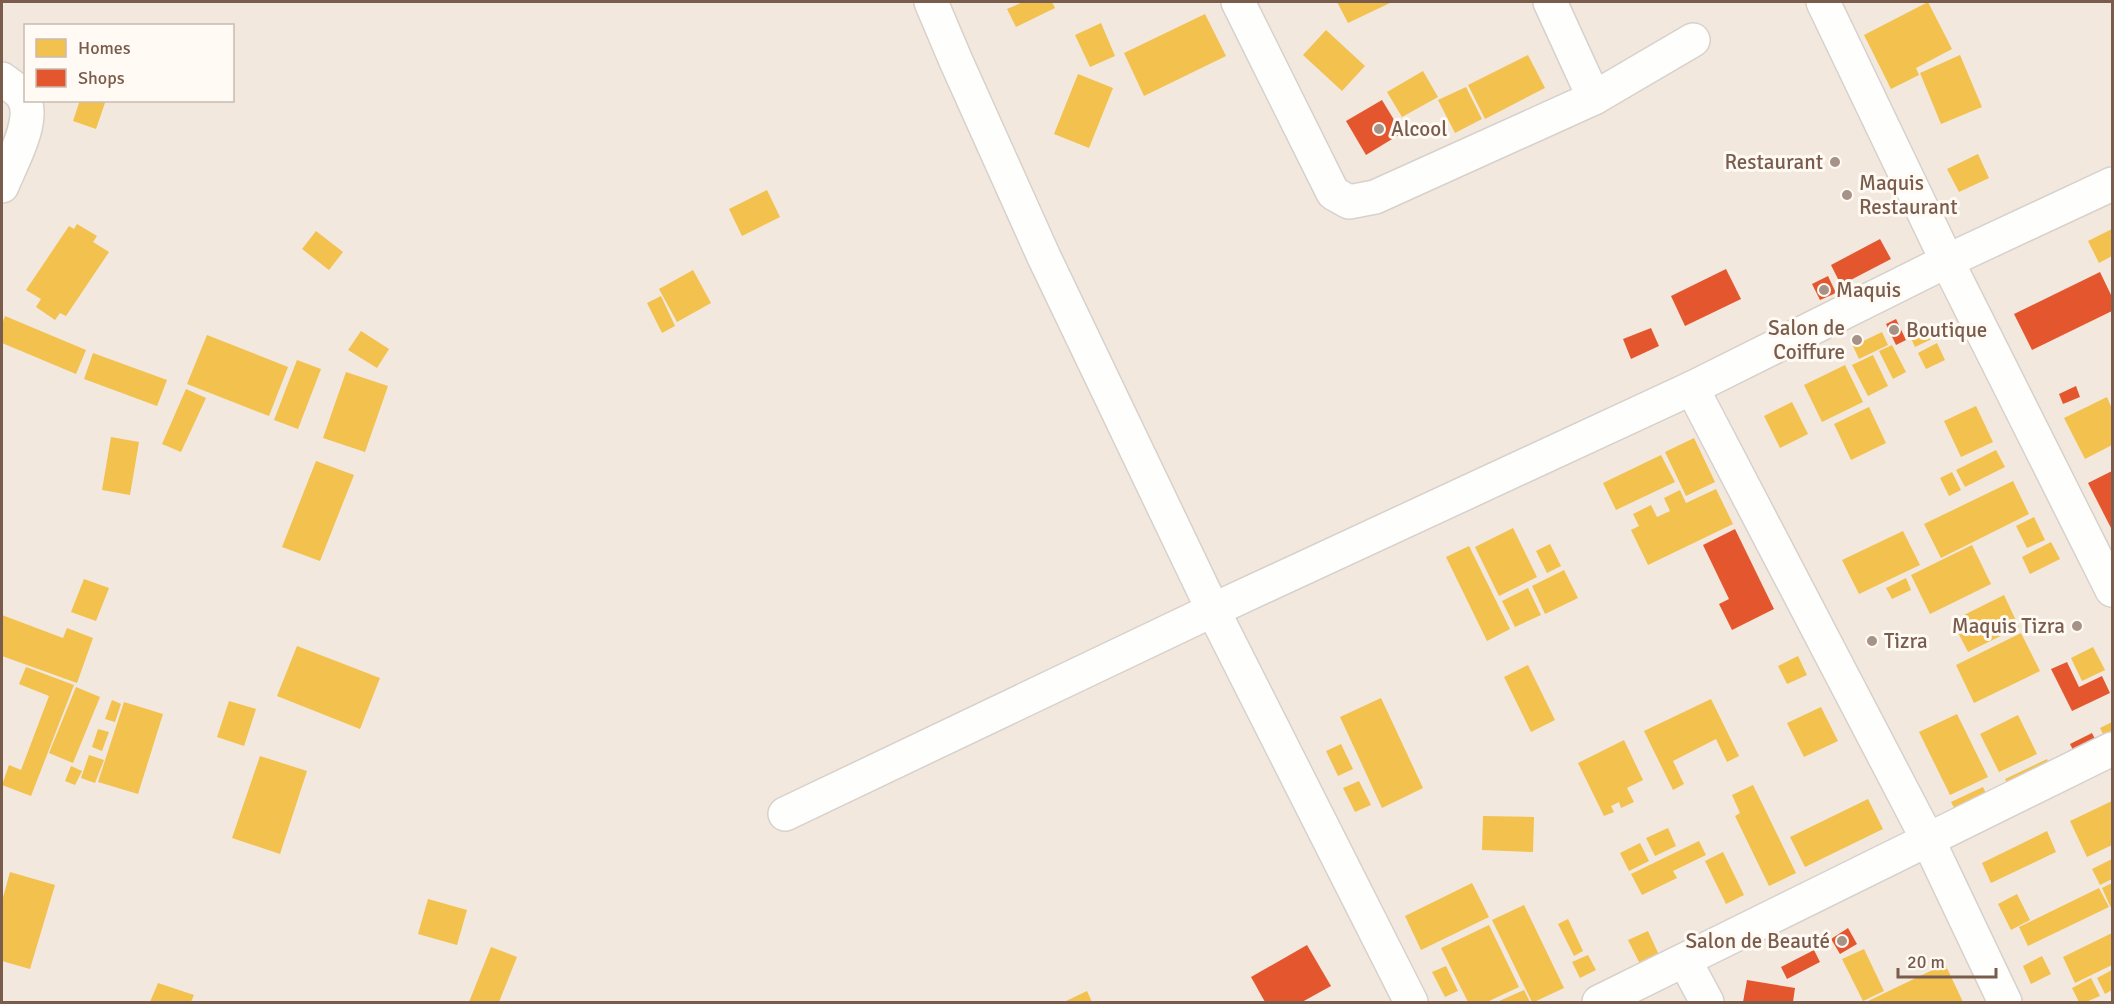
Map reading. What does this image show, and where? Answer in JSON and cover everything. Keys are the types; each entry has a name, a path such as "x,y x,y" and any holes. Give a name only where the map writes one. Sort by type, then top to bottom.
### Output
{"street":[{"path":"931,2 1044,256 1213,610 1411,1002"},
{"path":"1238,2 1333,193 1349,202 1375,197 1594,98 1693,40"},
{"path":"1550,2 1594,98"},
{"path":"1823,2 1947,261 2112,590"},
{"path":"2,79 24,98"},
{"path":"2,186 18,148 29,112 25,102"},
{"path":"785,814 1213,610 1692,388 1947,261 2112,184"},
{"path":"1692,388 1928,840 2005,1002"},
{"path":"1599,1002 2112,749"},
{"path":"1685,961 1707,1002"}],"shaded area":[{"path":"2,2 2112,2 2112,1002 2,1002"}],"building: Homes":[{"path":"1023,2 1052,2 1055,8 1016,27 1007,9"},
{"path":"1337,2 1392,2 1348,23"},
{"path":"1928,2 1952,49 1916,68 1919,75 1891,89 1864,35"},
{"path":"1205,14 1226,56 1144,96 1124,53"},
{"path":"1101,23 1115,56 1090,67 1075,35"},
{"path":"1326,30 1365,66 1342,91 1303,55"},
{"path":"1528,55 1545,88 1485,119 1468,85"},
{"path":"1960,55 1982,107 1941,124 1920,73"},
{"path":"1423,71 1438,97 1402,117 1387,92"},
{"path":"1078,74 1113,88 1089,148 1054,134"},
{"path":"1466,87 1482,119 1455,133 1438,100"},
{"path":"79,102 105,102 96,129 73,121"},
{"path":"1978,154 1989,178 1959,192 1947,169"},
{"path":"767,190 780,217 742,236 729,209"},
{"path":"77,224 97,236 93,242 109,252 66,316 60,313 55,320 36,307 41,299 26,290 69,226 74,229"},
{"path":"2112,229 2112,256 2099,263 2088,241"},
{"path":"316,231 343,252 329,270 302,249"},
{"path":"693,270 711,303 677,322 659,289"},
{"path":"661,296 675,326 662,333 647,303"},
{"path":"5,316 86,350 76,374 2,343 2,324"},
{"path":"1931,326 1936,337 1915,347 1910,336"},
{"path":"361,331 389,349 377,368 348,350"},
{"path":"1882,332 1888,345 1859,359 1853,346"},
{"path":"207,335 288,367 269,416 187,384"},
{"path":"1937,343 1945,360 1926,369 1918,353"},
{"path":"1892,345 1906,372 1893,379 1879,351"},
{"path":"93,353 167,380 157,406 84,379"},
{"path":"1873,355 1888,386 1868,396 1852,365"},
{"path":"297,360 321,369 298,429 274,420"},
{"path":"1845,365 1863,402 1822,422 1804,385"},
{"path":"346,372 388,386 365,452 323,438"},
{"path":"186,389 206,398 181,452 162,444"},
{"path":"2107,397 2112,409 2112,445 2085,459 2064,418"},
{"path":"1792,402 1808,434 1780,448 1764,416"},
{"path":"1976,406 1993,442 1961,457 1944,421"},
{"path":"1869,407 1886,443 1851,460 1834,424"},
{"path":"111,437 139,442 130,495 102,490"},
{"path":"1694,438 1715,482 1686,496 1665,452"},
{"path":"1996,450 2005,467 1965,487 1956,470"},
{"path":"1661,455 1675,482 1616,510 1603,483"},
{"path":"316,461 354,475 320,561 282,547"},
{"path":"1952,472 1961,490 1949,496 1940,478"},
{"path":"2013,481 2029,514 1941,558 1924,524"},
{"path":"1716,489 1733,524 1648,565 1631,530 1639,526 1633,514 1651,505 1657,517 1670,511 1664,498 1680,490 1686,503"},
{"path":"2034,517 2045,540 2027,548 2016,526"},
{"path":"1513,528 1537,577 1499,596 1475,547"},
{"path":"1903,531 1920,565 1859,594 1842,560"},
{"path":"2051,542 2060,559 2030,574 2022,557"},
{"path":"1550,544 1561,566 1547,573 1536,551"},
{"path":"1972,545 1991,584 1930,614 1911,575"},
{"path":"1469,546 1510,629 1487,641 1446,557"},
{"path":"1564,570 1578,598 1545,614 1532,586"},
{"path":"1906,578 1911,590 1892,599 1886,588"},
{"path":"84,579 109,588 96,621 71,612"},
{"path":"1528,588 1541,615 1515,627 1502,601"},
{"path":"2004,595 2019,627 1968,652 1952,621"},
{"path":"2,615 63,638 67,628 93,638 77,683 2,656"},
{"path":"2021,633 2040,671 1974,703 1956,665"},
{"path":"297,646 380,678 360,729 277,696"},
{"path":"2093,647 2105,670 2082,681 2071,658"},
{"path":"1798,656 1807,675 1787,684 1778,666"},
{"path":"1528,665 1555,720 1531,732 1504,677"},
{"path":"26,667 74,685 31,796 2,785 9,765 21,770 49,696 19,684"},
{"path":"76,687 100,697 73,763 49,753"},
{"path":"1381,698 1423,788 1382,808 1340,717"},
{"path":"1711,699 1739,756 1727,762 1716,739 1673,761 1684,784 1673,790 1644,731"},
{"path":"112,700 121,704 115,722 105,719"},
{"path":"229,701 256,709 244,746 217,737"},
{"path":"124,702 163,714 138,794 98,782"},
{"path":"1821,707 1838,741 1804,757 1787,723"},
{"path":"1957,714 1988,777 1950,795 1919,732"},
{"path":"2018,715 2037,754 1999,772 1980,734"},
{"path":"2112,722 2112,737 2106,740 2100,728"},
{"path":"98,729 109,732 102,751 92,747"},
{"path":"1624,740 1643,780 1627,788 1634,802 1621,808 1619,802 1611,806 1614,812 1604,816 1578,763"},
{"path":"1341,744 1353,769 1338,776 1326,751"},
{"path":"89,755 104,760 95,783 81,778"},
{"path":"260,756 307,771 280,854 232,838"},
{"path":"2047,759 2055,777 2013,797 2005,779"},
{"path":"71,766 82,771 75,785 65,781"},
{"path":"1359,781 1371,805 1355,812 1343,788"},
{"path":"1753,785 1796,873 1769,886 1735,816 1740,813 1732,795"},
{"path":"1983,787 1990,802 1959,817 1951,802"},
{"path":"1868,799 1883,829 1805,867 1790,837"},
{"path":"2112,801 2112,845 2087,857 2070,821"},
{"path":"1483,816 1534,817 1533,852 1482,850"},
{"path":"1668,828 1676,846 1655,856 1646,838"},
{"path":"2047,831 2056,852 1991,883 1982,863"},
{"path":"1699,841 1706,855 1673,871 1677,878 1642,895 1631,874"},
{"path":"1640,843 1649,861 1629,871 1620,853"},
{"path":"1723,852 1744,895 1726,904 1705,861"},
{"path":"2112,859 2112,879 2100,885 2092,869"},
{"path":"10,872 55,885 30,969 2,961 2,901"},
{"path":"1472,883 1489,917 1421,950 1405,916"},
{"path":"2112,883 2112,910 2102,888"},
{"path":"2099,888 2109,907 2028,946 2019,927"},
{"path":"2017,894 2030,920 2011,930 1998,904"},
{"path":"428,899 467,910 457,945 418,934"},
{"path":"1524,905 1564,988 1534,1002 1492,920"},
{"path":"1568,919 1583,951 1574,956 1558,924"},
{"path":"1489,925 1519,987 1487,1002 1468,1002 1441,948"},
{"path":"1648,931 1659,955 1640,964 1628,940"},
{"path":"2112,933 2112,965 2075,983 2063,957"},
{"path":"491,947 517,957 499,1002 469,1002"},
{"path":"1864,949 1884,991 1863,1001 1842,959"},
{"path":"1588,955 1596,970 1580,978 1572,962"},
{"path":"2042,956 2051,974 2031,984 2023,966"},
{"path":"1945,964 1963,1002 1866,1002"},
{"path":"1446,966 1458,991 1445,997 1432,972"},
{"path":"2112,970 2112,990 2105,994 2097,978"},
{"path":"2091,978 2100,996 2086,1002 2079,1002 2072,988"},
{"path":"158,983 194,995 191,1002 150,1002"},
{"path":"1524,990 1530,1002 1497,1002"},
{"path":"1087,991 1092,1002 1064,1002"}],"building: Shops":[{"path":"1382,100 1402,133 1366,155 1346,121"},
{"path":"1880,239 1891,259 1841,285 1831,265"},
{"path":"1726,269 1741,299 1685,326 1671,296"},
{"path":"2100,272 2112,297 2112,311 2032,350 2014,314"},
{"path":"1828,276 1836,293 1820,300 1812,284"},
{"path":"1896,319 1906,340 1896,345 1886,324"},
{"path":"1651,328 1659,346 1631,359 1623,339"},
{"path":"2076,386 2080,397 2063,404 2059,394"},
{"path":"2112,471 2112,527 2111,528 2088,483"},
{"path":"1735,529 1774,609 1732,630 1719,604 1729,599 1703,545"},
{"path":"2067,662 2079,687 2102,676 2110,693 2072,711 2051,669"},
{"path":"2092,733 2099,747 2077,758 2070,744"},
{"path":"1848,928 1857,944 1840,954 1831,939"},
{"path":"1307,945 1331,986 1302,1002 1265,1002 1251,977"},
{"path":"1814,950 1820,962 1787,979 1781,967"},
{"path":"1747,980 1795,988 1793,1002 1743,1002"}],"place":[{"name":"Alcool","path":"1379,129"},
{"name":"Restaurant","path":"1835,162"},
{"name":"Maquis Restaurant","path":"1847,195"},
{"name":"Maquis","path":"1824,290"},
{"name":"Boutique","path":"1894,330"},
{"name":"Salon de Coiffure","path":"1857,340"},
{"name":"Maquis Tizra","path":"2077,626"},
{"name":"Tizra","path":"1872,641"},
{"name":"Salon de Beauté","path":"1842,941"}]}
